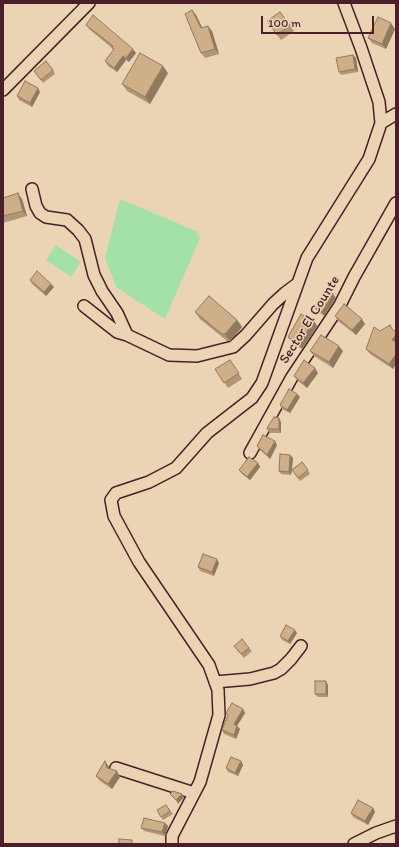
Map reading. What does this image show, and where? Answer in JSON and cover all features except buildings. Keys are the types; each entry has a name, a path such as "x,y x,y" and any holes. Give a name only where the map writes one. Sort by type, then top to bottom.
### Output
{"street":[{"path":"3,90 89,3"},
{"path":"172,844 172,836 200,782 220,715 218,690 209,665 139,562 114,516 111,500 116,493 149,482 176,468 207,433 252,398 262,383 307,258 369,158 382,123 379,102 344,3"},
{"path":"382,123 396,114"},
{"path":"32,189 36,206 40,213 46,217 67,220 85,239 94,275 102,291 117,313 127,335"},
{"name":"Sector El Counte","path":"250,453 292,378 340,305 354,277 396,203"},
{"path":"84,306 117,332 127,335 169,355 197,356 233,347 246,335 273,304 298,284"},
{"path":"215,682 250,679 274,673 281,669 301,646"},
{"path":"116,768 194,793"},
{"path":"354,844 376,833 396,826"}],"green space":[{"path":"120,199 196,231 200,238 165,319 116,287 105,258"},
{"path":"56,245 81,262 71,277 46,260"}]}
